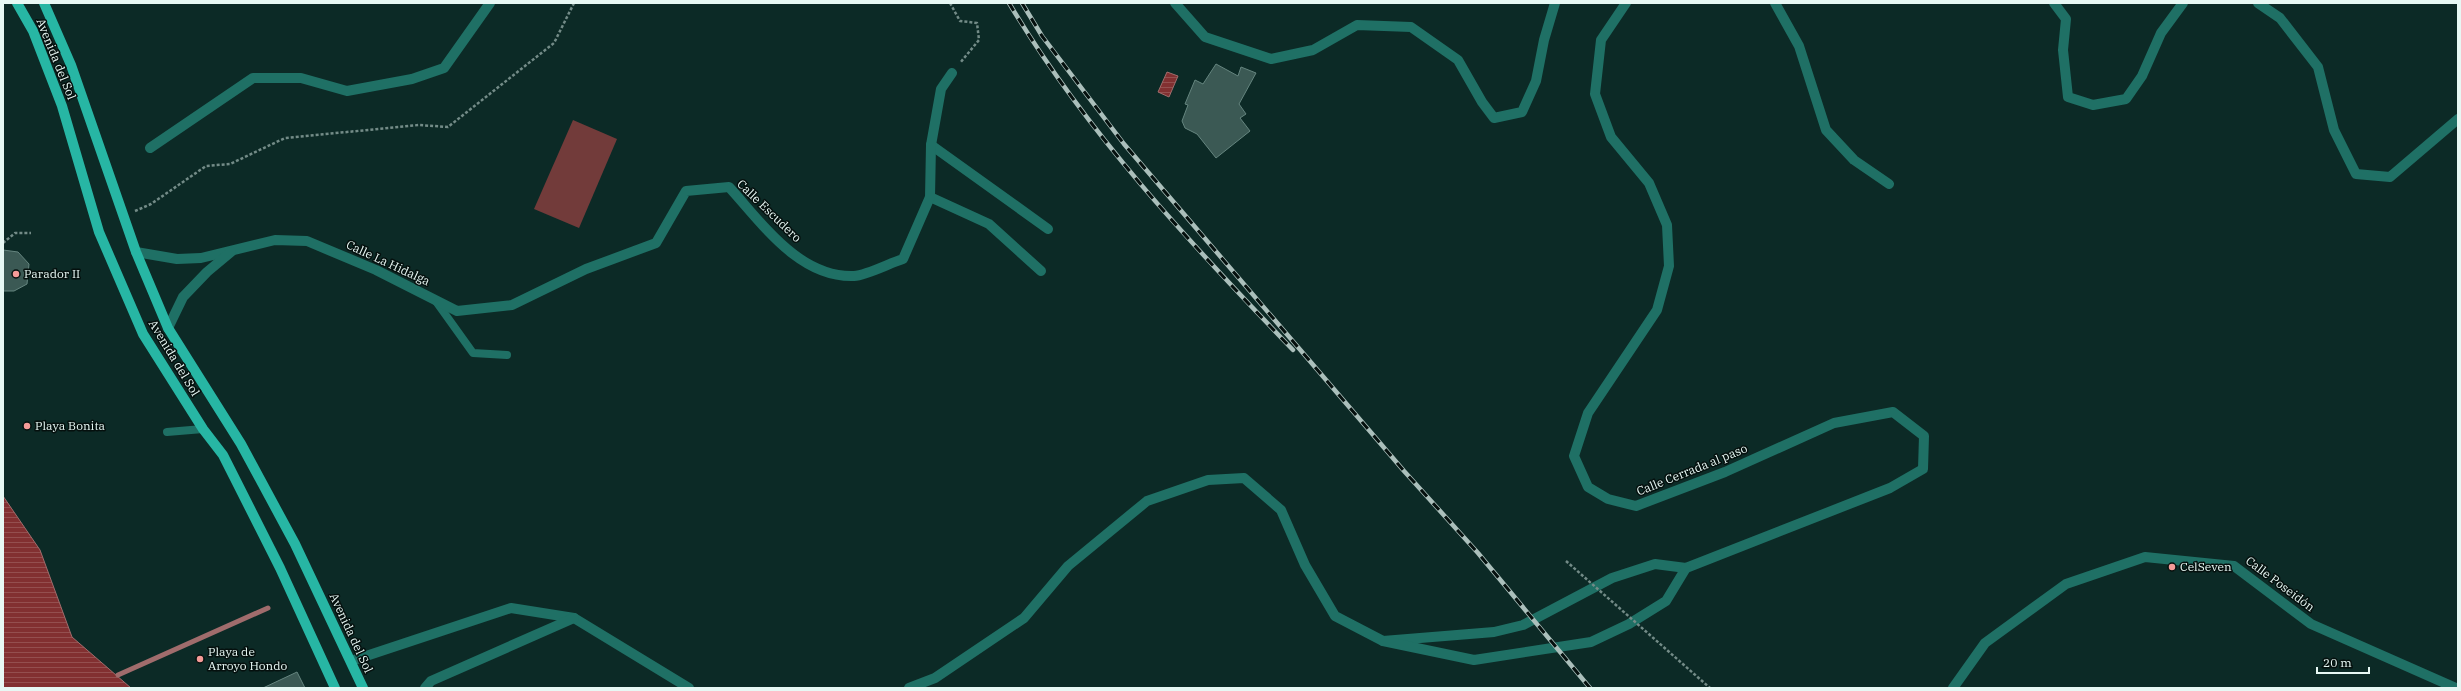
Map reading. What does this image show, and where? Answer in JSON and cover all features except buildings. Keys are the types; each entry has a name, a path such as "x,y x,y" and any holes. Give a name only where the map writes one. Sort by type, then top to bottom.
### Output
{"main road":[{"name":"Avenida del Sol","path":"17,3 33,31 62,106 99,232 143,334 203,429 227,462 280,568 335,688"},
{"name":"Avenida del Sol","path":"44,3 71,65 136,252 168,328 241,444 295,544 363,688"}],"street":[{"path":"150,148 253,78 301,78 347,91 412,79 444,68 490,3"},
{"path":"1175,3 1205,37 1271,59 1313,50 1357,25 1411,27 1458,60 1482,102 1494,118 1522,112 1536,81 1544,40 1555,3"},
{"name":"Calle Cerrada al paso","path":"1383,641 1494,632 1523,625 1612,578 1655,564 1686,568 1890,488 1923,469 1924,436 1893,412 1834,423 1725,472 1636,506 1608,499 1588,487 1574,456 1588,413 1657,310 1670,266 1668,225 1649,183 1611,137 1595,94 1601,40 1626,3"},
{"path":"1775,3 1799,46 1826,130 1854,160 1889,184"},
{"path":"2054,3 2066,20 2063,50 2068,97 2094,105 2126,99 2142,76 2161,33 2183,3"},
{"path":"2258,3 2280,18 2318,67 2334,130 2356,174 2390,177 2458,119"},
{"name":"Calle Escudero","path":"434,299 456,311 512,305 586,269 656,243 686,191 728,187 783,246 824,273 855,276 903,259 930,197 931,145 941,89 952,72"},
{"path":"931,145 1048,229"},
{"path":"930,197 989,224 1041,271"},
{"name":"Calle La Hidalga","path":"136,252 177,259 202,258 275,240 307,241 376,270 434,299"},
{"name":"Calle La Hidalga","path":"168,328 183,297 207,272 235,250"},
{"path":"909,688 936,683 1024,618 1068,566 1147,501 1208,480 1244,478 1281,510 1305,564 1335,616 1383,641 1474,660 1591,642 1629,624 1666,601 1686,568"},
{"name":"Calle Poseidón","path":"1953,688 1985,643 2066,584 2145,557 2234,566 2310,624 2456,688"},
{"path":"351,661 511,608 574,618 689,688"},
{"path":"425,688 431,681 574,618"}],"lane":[{"name":"Calle La Hidalga","path":"434,299 473,353 507,355"},
{"path":"167,432 203,429"}],"path":[{"path":"124,217 151,204 206,166 230,164 285,138 419,125 448,127 554,43 574,3"},
{"path":"950,3 960,21 977,23 979,40 952,72"},
{"path":"3,243 15,233 31,233"},
{"path":"1566,561 1710,688"}],"shaded area":[{"path":"1167,72 1178,76 1169,97 1158,92"},
{"path":"573,120 617,139 579,228 534,209"},
{"path":"3,496 40,550 72,637 131,688 3,688"}],"waterway":[{"path":"118,675 268,608"}],"railway":[{"path":"1009,3 1039,51 1105,141 1178,227 1293,350"},
{"path":"1022,3 1042,36 1124,144 1404,471 1478,553 1590,688"}],"place":[{"name":"Parador II","path":"16,274"},
{"name":"Playa Bonita","path":"27,426"},
{"name":"CelSeven","path":"2172,567"},
{"name":"Playa de Arroyo Hondo","path":"200,659"}]}
